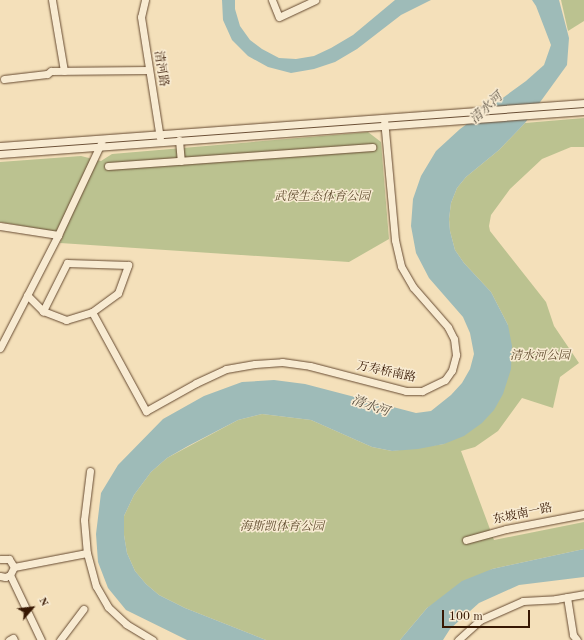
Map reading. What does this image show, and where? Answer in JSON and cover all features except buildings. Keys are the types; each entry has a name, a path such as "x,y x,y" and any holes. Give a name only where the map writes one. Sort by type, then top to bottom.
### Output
{"street":[{"path":"52,0 64,71"},
{"name":"清河路","path":"145,0 140,17 160,138"},
{"path":"272,0 279,17 315,0"},
{"path":"4,79 64,71 149,70"},
{"path":"0,154 160,138 384,122 467,120 549,110 584,103"},
{"path":"160,138 179,140 384,122 472,111 584,111"},
{"name":"万寿桥南路","path":"92,312 146,411 196,383 226,369 255,364 282,362 310,366 406,391 422,392 445,380 452,370 456,355 454,339 448,327 413,287 401,266 395,240 384,122"},
{"path":"179,140 181,161"},
{"path":"0,146 101,143"},
{"path":"0,348 58,235 101,143"},
{"path":"108,166 372,147"},
{"path":"0,226 58,235"},
{"path":"28,295 43,311 66,320 92,312 118,293 128,266 67,263 43,311"},
{"path":"90,471 84,520 87,554 96,586 108,607 126,624 152,640"},
{"name":"东坡南一路","path":"466,540 506,529 584,514"},
{"path":"14,567 87,554"},
{"path":"0,559 9,559 14,567"},
{"path":"0,576 5,577 10,575 14,567"},
{"path":"10,575 41,640"},
{"path":"458,640 480,620 523,601 584,594"},
{"path":"567,597 573,635 577,640"},
{"path":"60,640 83,609"},
{"path":"9,640 13,638 14,640"}],"green space":[{"path":"561,0 584,0 584,21 568,31"},
{"name":"海斯凯体育公园","path":"584,118 584,147 571,147 542,159 510,189 491,215 489,226 490,231 546,302 554,326 579,363 560,377 553,408 522,398 498,431 475,447 461,451 494,540 584,522 584,549 492,569 427,608 400,640 266,640 185,608 159,595 146,584 135,571 127,553 124,535 124,516 134,495 151,472 167,458 238,420 262,414 311,420 372,447 392,451 444,444 508,325 491,292 464,263 455,250 450,231 449,219 451,203 457,188 466,177 499,150 525,123"},
{"name":"武侯生态体育公园","path":"368,132 381,142 389,239 349,262 60,243 64,233 0,222 0,162 81,156 101,161 112,154"}],"water":[{"path":"222,0 235,0 235,9 240,26 250,40 262,49 279,58 296,59 314,56 353,35 395,0 431,0 401,15 357,49 335,62 314,69 291,73 268,67 248,56 232,40 223,20"},
{"name":"清水河","path":"532,0 559,0 569,38 567,65 525,123 499,150 466,177 457,188 451,203 449,219 450,231 455,250 464,263 491,292 508,325 512,346 511,369 503,394 494,410 482,423 464,436 444,444 418,449 392,451 372,447 311,420 262,414 238,420 188,446 167,458 151,472 134,495 124,516 124,535 127,553 135,571 146,584 159,595 185,608 266,640 187,640 126,610 108,588 98,562 96,534 101,493 118,465 163,419 204,396 242,382 274,380 305,384 416,413 431,411 451,395 462,383 470,369 474,354 470,333 463,317 429,278 416,253 411,226 413,199 421,176 436,151 460,129 526,81 544,65 551,45 536,6"},
{"path":"584,549 584,577 519,585 479,603 450,629 443,640 400,640 427,608 462,581 492,569"}],"park label":[{"name":"清水河公园","path":"540,357"}]}
